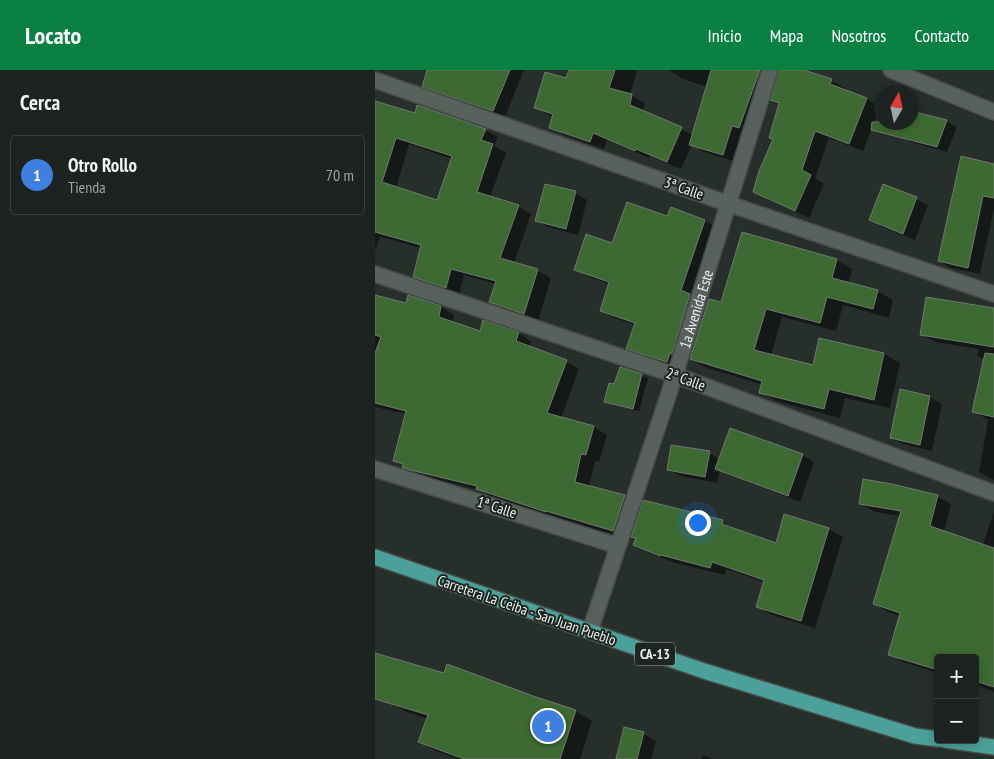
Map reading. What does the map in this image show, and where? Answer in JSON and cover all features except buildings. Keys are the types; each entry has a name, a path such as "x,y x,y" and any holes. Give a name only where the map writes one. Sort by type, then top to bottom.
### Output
{"main road":[{"name":"Carretera La Ceiba - San Juan Pueblo","path":"375,557 704,671 915,736 934,738"},
{"path":"973,744 994,747"}],"street":[{"name":"1a Avenida Este","path":"590,632 675,375 770,70"},
{"path":"891,70 994,112"},
{"name":"3ª Calle","path":"375,80 729,204 994,294"},
{"name":"2ª Calle","path":"375,274 675,375 994,492"},
{"name":"1ª Calle","path":"375,469 618,546"}],"place":[{"name":"Otro Rollo","path":"548,726"}]}
